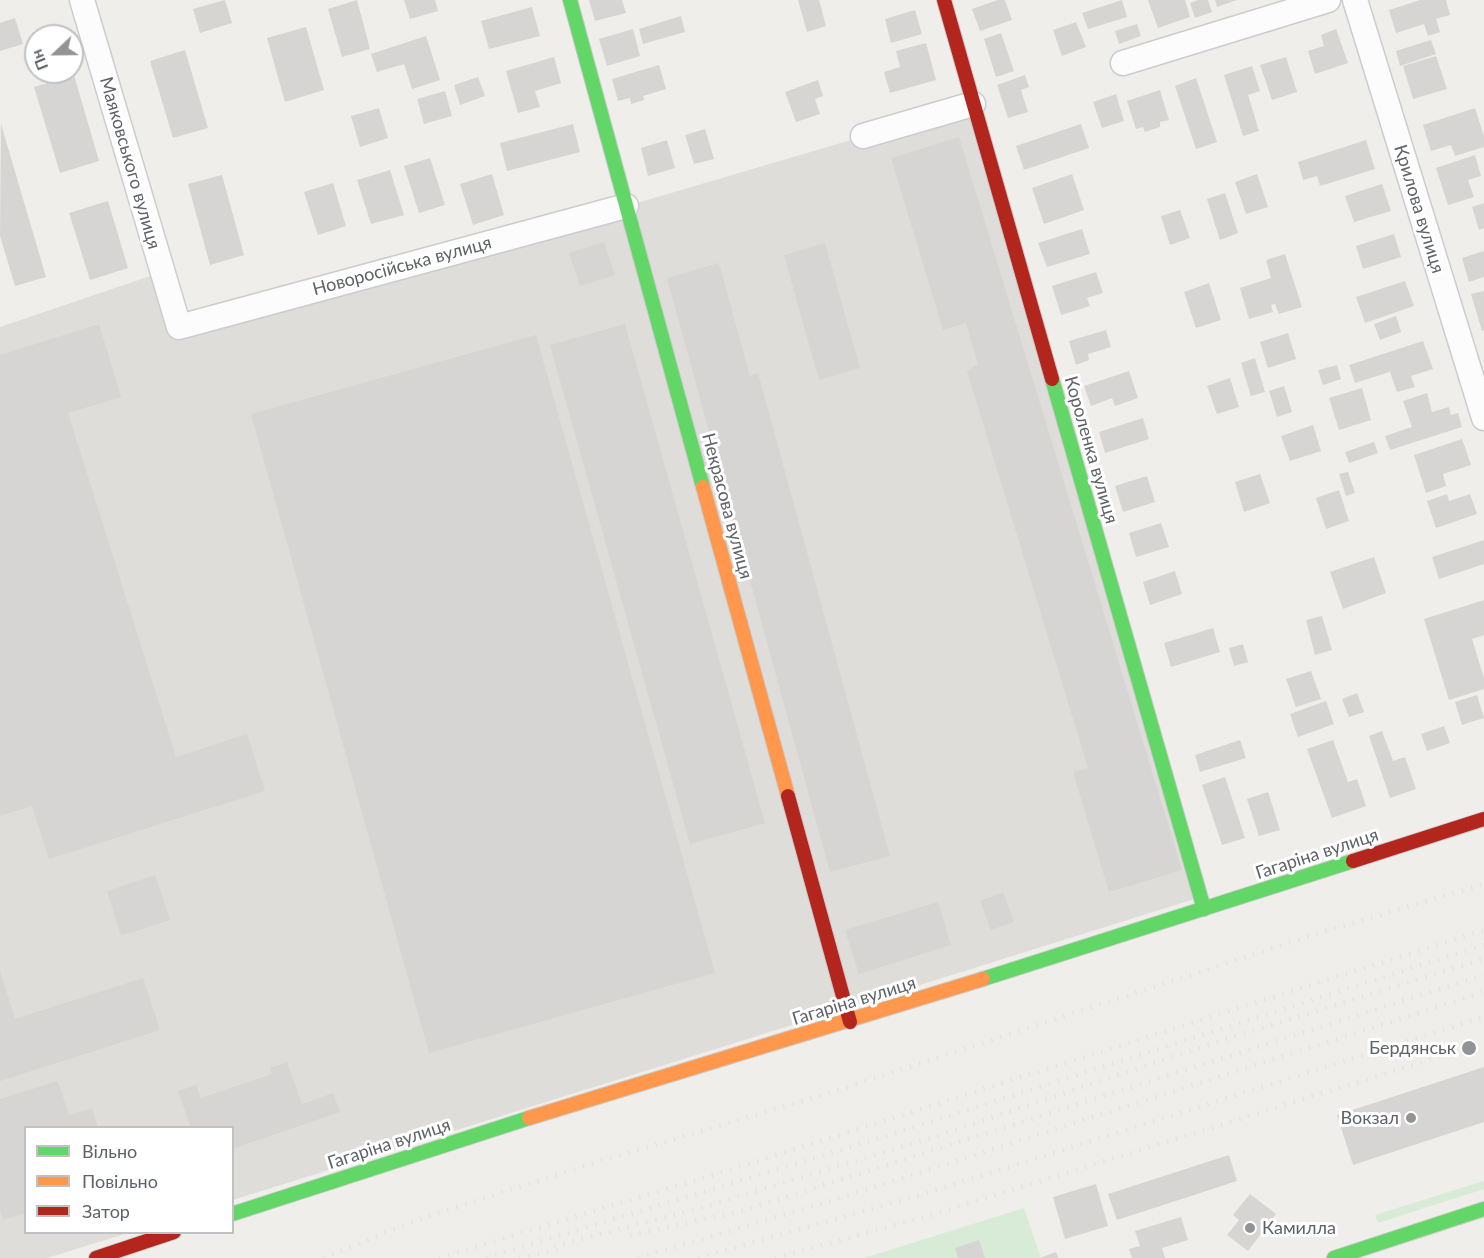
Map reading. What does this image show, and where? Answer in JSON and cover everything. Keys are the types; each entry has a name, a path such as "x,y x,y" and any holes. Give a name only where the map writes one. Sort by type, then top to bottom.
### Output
{"street":[{"name":"Маяковського вулиця","path":"82,0 178,327"},
{"name":"Некрасова вулиця","path":"570,0 850,1022"},
{"name":"Короленка вулиця","path":"944,0 1204,909"},
{"path":"1123,63 1328,0"},
{"name":"Крилова вулиця","path":"1355,0 1484,418"},
{"path":"863,136 973,104"},
{"name":"Новоросійська вулиця","path":"178,327 626,206"},
{"name":"Гагаріна вулиця","path":"234,1213 474,1135 850,1022 1484,819"},
{"path":"1334,1258 1484,1209"},
{"path":"96,1258 171,1234"}],"shaded area":[{"path":"973,104 1201,897 234,1200 234,1126 24,1126 24,1234 125,1234 47,1258 0,1258 0,327 162,272 178,327 627,206"}],"green space":[{"path":"1484,1181 1484,1189 1378,1223 1375,1215"},
{"path":"1024,1208 1041,1258 863,1258 874,1255"}],"building":[{"path":"225,0 232,23 200,33 193,9"},
{"path":"357,0 370,49 342,57 328,9"},
{"path":"404,0 435,0 438,11 410,19"},
{"path":"589,0 622,0 626,13 595,21"},
{"path":"798,0 819,0 826,26 807,32"},
{"path":"998,0 1005,0 1012,20 980,31 972,9"},
{"path":"1122,0 1127,17 1088,29 1082,13"},
{"path":"1148,0 1185,0 1190,17 1158,28"},
{"path":"1208,0 1212,12 1195,18 1190,3"},
{"path":"1215,0 1237,0 1217,7"},
{"path":"1420,0 1446,0 1450,15 1436,19 1440,32 1428,36 1424,24 1396,33 1389,10"},
{"path":"532,7 540,36 489,49 481,21"},
{"path":"915,10 922,34 891,43 885,19"},
{"path":"681,16 685,32 643,44 639,29"},
{"path":"15,18 23,44 0,51 0,23"},
{"path":"1076,22 1086,47 1062,56 1053,30"},
{"path":"1137,24 1141,36 1119,44 1115,31"},
{"path":"306,27 324,90 285,102 267,38"},
{"path":"633,29 640,56 607,66 599,39"},
{"path":"1336,29 1348,63 1315,74 1308,51 1324,46 1321,35"},
{"path":"1001,33 1014,71 996,77 984,39"},
{"path":"426,36 440,80 412,89 404,64 377,72 371,54"},
{"path":"1431,40 1436,54 1400,66 1396,51"},
{"path":"926,43 936,80 890,93 884,72 900,67 896,51"},
{"path":"185,50 208,128 173,138 150,61"},
{"path":"1436,56 1447,89 1413,99 1403,66"},
{"path":"554,57 561,83 535,91 540,107 518,113 506,71"},
{"path":"1286,57 1297,92 1272,100 1260,65"},
{"path":"659,65 666,89 643,96 644,100 631,104 630,98 618,101 612,79"},
{"path":"1252,66 1260,91 1248,95 1259,131 1243,136 1224,75"},
{"path":"1025,75 1029,87 1021,90 1028,112 1008,118 997,85"},
{"path":"478,77 485,96 460,105 454,85"},
{"path":"1196,78 1217,142 1196,149 1175,86"},
{"path":"818,80 823,96 815,99 820,114 796,122 785,92"},
{"path":"44,84 77,84 99,161 60,173 34,87"},
{"path":"1160,90 1169,120 1160,122 1160,127 1145,132 1143,127 1136,129 1127,101"},
{"path":"445,91 452,116 424,124 417,99"},
{"path":"1116,94 1124,121 1102,128 1093,102"},
{"path":"379,108 388,138 360,147 351,116"},
{"path":"1475,108 1484,136 1484,147 1455,156 1451,145 1431,151 1423,125"},
{"path":"1,124 46,277 15,286 0,236"},
{"path":"573,124 580,152 507,171 500,143"},
{"path":"1081,124 1089,148 1024,170 1016,146"},
{"path":"705,129 714,159 694,164 685,135"},
{"path":"959,137 1182,870 1109,892 1073,772 1088,768 967,371 978,364 966,323 943,330 891,158"},
{"path":"667,140 675,168 648,176 641,148"},
{"path":"1366,140 1375,169 1320,186 1317,176 1303,180 1298,162"},
{"path":"1475,155 1481,176 1468,180 1474,197 1448,205 1436,168"},
{"path":"430,158 445,205 419,213 404,166"},
{"path":"390,170 404,215 371,224 357,180"},
{"path":"492,174 504,215 473,225 460,184"},
{"path":"1072,174 1084,210 1044,224 1032,188"},
{"path":"1257,174 1268,207 1246,214 1235,182"},
{"path":"222,175 244,255 210,265 188,184"},
{"path":"333,183 346,226 318,235 304,192"},
{"path":"1382,184 1391,211 1354,222 1345,196"},
{"path":"1225,193 1238,233 1220,240 1207,199"},
{"path":"108,201 128,268 90,280 69,213"},
{"path":"1484,203 1484,228 1479,230 1472,207"},
{"path":"1180,210 1190,238 1170,245 1161,216"},
{"path":"1082,229 1090,254 1047,267 1038,243"},
{"path":"1394,234 1401,257 1363,269 1356,246"},
{"path":"604,242 615,275 580,286 569,253"},
{"path":"825,243 860,368 819,380 784,255"},
{"path":"1484,251 1484,277 1469,282 1462,258"},
{"path":"1285,254 1302,307 1279,314 1275,304 1271,305 1273,312 1249,319 1240,288 1271,278 1266,260"},
{"path":"719,263 750,376 758,373 890,856 830,872 667,278"},
{"path":"1096,272 1103,293 1087,298 1090,306 1061,315 1052,286"},
{"path":"1405,281 1414,306 1365,323 1356,297"},
{"path":"1209,283 1221,320 1196,328 1184,292"},
{"path":"1484,291 1484,330 1482,331 1471,294"},
{"path":"1396,316 1401,332 1380,340 1374,324"},
{"path":"99,324 121,397 68,413 176,757 247,734 265,791 49,859 32,806 0,816 0,355"},
{"path":"625,324 765,823 690,844 550,345"},
{"path":"1106,330 1111,347 1088,354 1089,360 1076,365 1069,341"},
{"path":"1288,333 1296,359 1268,368 1260,342"},
{"path":"536,335 715,973 429,1053 251,414"},
{"path":"1423,341 1433,369 1411,376 1415,387 1397,392 1390,372 1355,383 1349,365"},
{"path":"1255,358 1265,392 1251,396 1241,363"},
{"path":"1337,365 1341,379 1323,385 1318,370"},
{"path":"1129,371 1138,398 1115,406 1112,398 1091,406 1084,386"},
{"path":"1230,378 1239,407 1217,414 1207,386"},
{"path":"1284,386 1292,412 1277,417 1269,391"},
{"path":"1362,388 1371,420 1339,430 1329,398"},
{"path":"1427,393 1432,412 1449,407 1451,415 1458,413 1462,427 1390,450 1385,436 1412,427 1403,401"},
{"path":"1143,418 1149,439 1105,453 1099,432"},
{"path":"1313,425 1321,451 1290,461 1281,436"},
{"path":"1462,439 1471,465 1443,474 1446,486 1426,493 1414,455"},
{"path":"1374,442 1378,453 1349,463 1345,452"},
{"path":"1348,472 1355,493 1346,496 1339,474"},
{"path":"1260,474 1270,503 1244,512 1235,482"},
{"path":"1147,476 1155,502 1123,512 1115,486"},
{"path":"1339,490 1349,521 1326,529 1316,498"},
{"path":"1447,494 1449,501 1470,494 1477,514 1436,528 1427,501"},
{"path":"1161,523 1169,547 1136,557 1129,533"},
{"path":"1484,540 1484,564 1439,579 1432,557"},
{"path":"1374,557 1386,593 1343,609 1330,572"},
{"path":"1175,571 1182,594 1150,605 1143,582"},
{"path":"1484,600 1484,635 1472,639 1484,678 1484,689 1449,700 1424,619"},
{"path":"1322,616 1332,650 1315,655 1306,620"},
{"path":"1213,628 1220,652 1171,667 1164,643"},
{"path":"1243,644 1248,662 1234,666 1229,648"},
{"path":"1311,671 1321,699 1296,707 1286,679"},
{"path":"1357,693 1364,712 1349,717 1342,699"},
{"path":"1477,695 1484,718 1462,725 1455,702"},
{"path":"1326,701 1334,724 1298,737 1290,714"},
{"path":"1444,726 1450,743 1427,751 1421,734"},
{"path":"1382,731 1393,761 1405,757 1416,789 1390,798 1369,736"},
{"path":"1240,740 1246,758 1200,772 1195,755"},
{"path":"1333,740 1348,782 1357,779 1366,806 1332,818 1307,749"},
{"path":"1225,777 1245,838 1222,845 1202,785"},
{"path":"1268,792 1280,830 1259,836 1247,799"},
{"path":"155,875 170,920 121,936 107,891"},
{"path":"1003,892 1014,922 991,930 980,901"},
{"path":"938,902 951,945 859,974 845,930"},
{"path":"0,971 15,1019 143,978 160,1030 0,1081"},
{"path":"287,1062 302,1104 333,1093 340,1112 234,1148 234,1126 190,1126 178,1091 196,1085 201,1098 272,1074 270,1068"},
{"name":"Вокзал","path":"1484,1067 1484,1122 1353,1165 1337,1115"},
{"path":"58,1081 69,1115 92,1108 97,1126 24,1126 24,1214 3,1220 0,1211 0,1099"},
{"path":"1229,1155 1237,1181 1117,1220 1108,1194"},
{"path":"1096,1184 1108,1226 1065,1239 1053,1197"},
{"name":"Камилла","path":"1250,1194 1276,1214 1248,1251 1227,1235 1239,1220 1233,1215"},
{"path":"1181,1217 1188,1240 1162,1248 1165,1258 1132,1258 1129,1249 1140,1246 1135,1231"},
{"path":"979,1240 985,1258 958,1258 955,1248"},
{"path":"1056,1252 1058,1258 1040,1258"}],"railway":[{"path":"323,1258 422,1218 594,1163 826,1094 1313,935 1484,884"},
{"path":"439,1258 723,1172 1484,930"},
{"path":"486,1258 864,1143 1484,945"},
{"path":"554,1246 701,1208 928,1139 1223,1040 1484,959"},
{"path":"630,1235 742,1211 1484,975"},
{"path":"638,1258 837,1199 1484,992"},
{"path":"698,1258 917,1196 1484,1017"},
{"path":"775,1258 928,1216 1484,1043"},
{"path":"519,1258 563,1249"}],"traffic: fast":[{"path":"570,0 703,487"},
{"path":"1052,379 1204,909"},
{"path":"983,979 1353,861"},
{"path":"234,1213 529,1118"},
{"path":"1334,1258 1484,1209"}],"traffic: slow":[{"path":"703,487 788,796"},
{"path":"529,1118 983,979"}],"traffic: jam":[{"path":"944,0 1052,379"},
{"path":"788,796 850,1022"},
{"path":"1353,861 1484,819"},
{"path":"96,1258 168,1234"}],"place":[{"name":"Бердянськ","path":"1469,1048"},
{"name":"Вокзал","path":"1411,1118"},
{"name":"Камилла","path":"1250,1228"}]}
